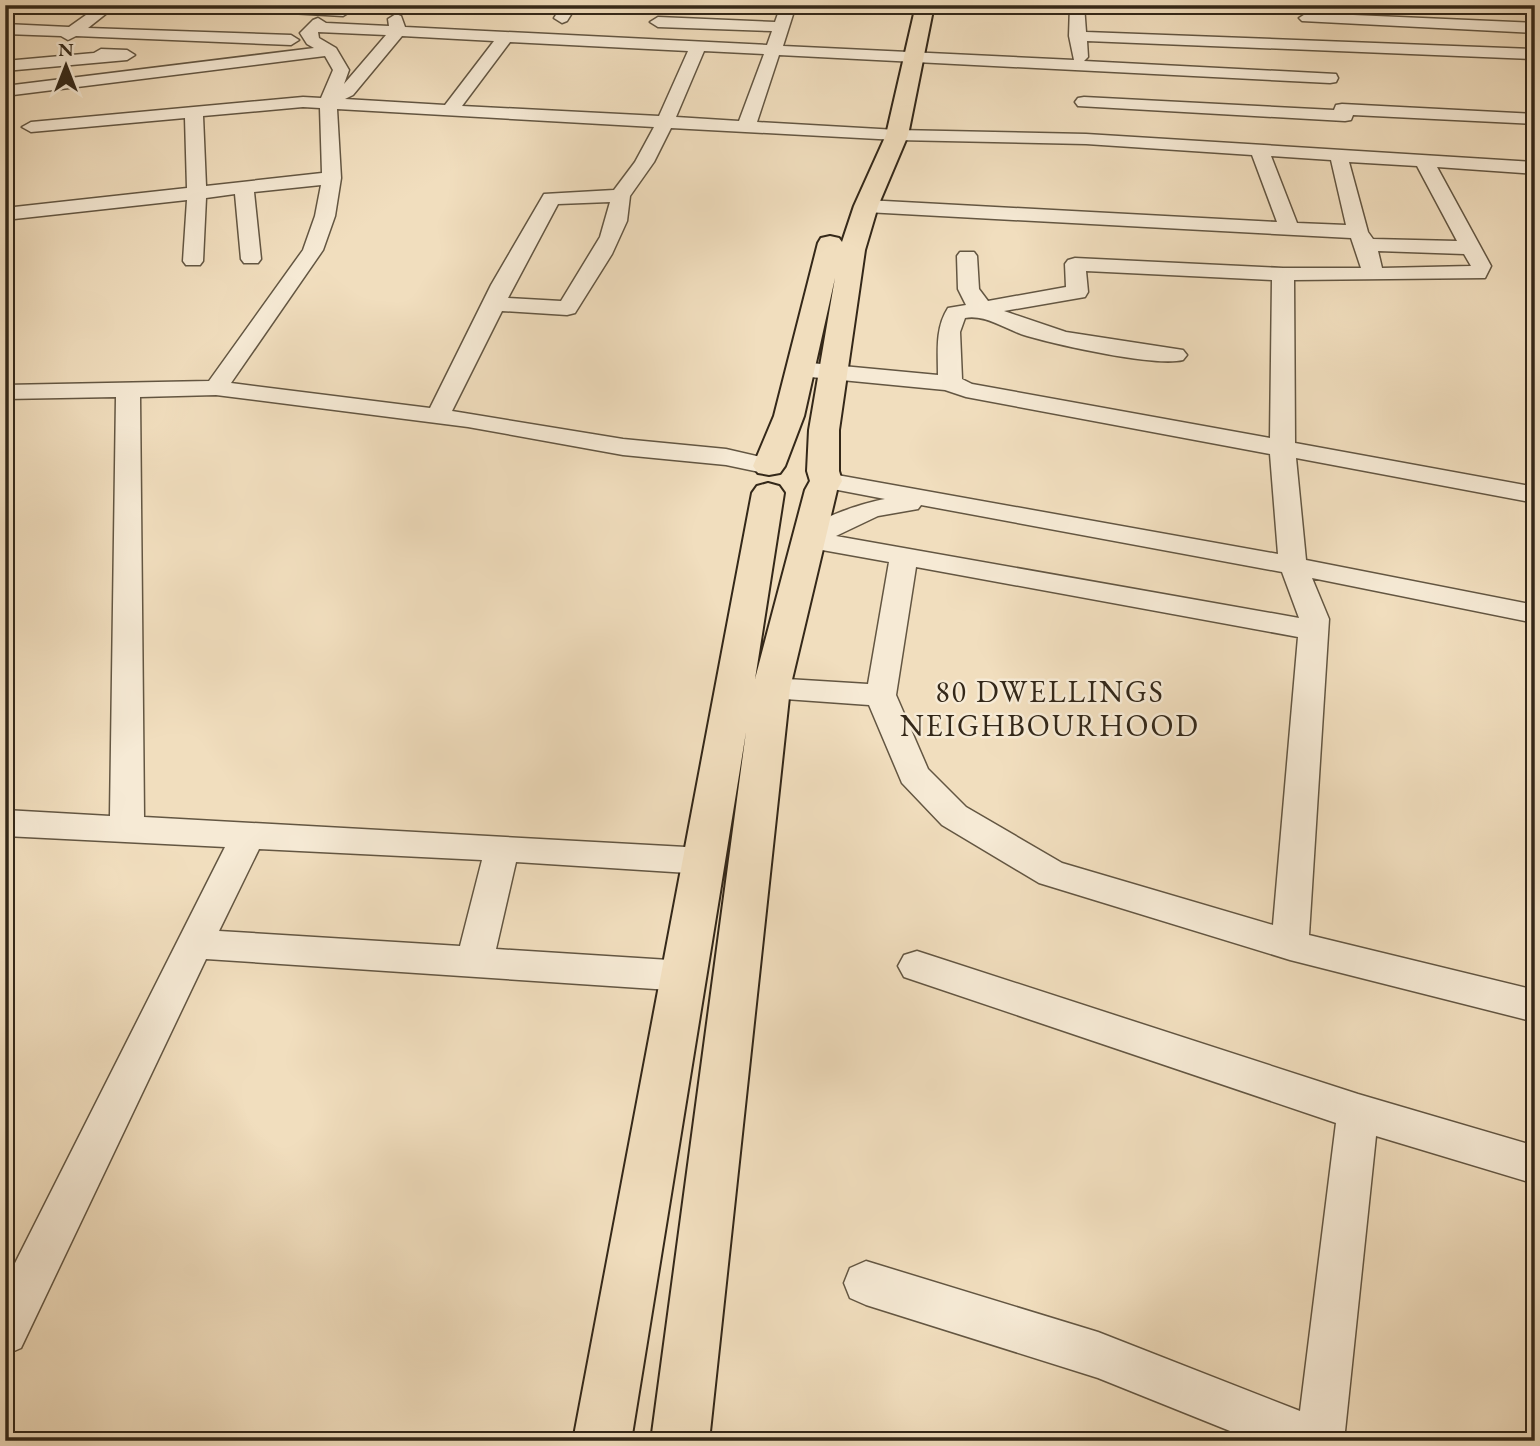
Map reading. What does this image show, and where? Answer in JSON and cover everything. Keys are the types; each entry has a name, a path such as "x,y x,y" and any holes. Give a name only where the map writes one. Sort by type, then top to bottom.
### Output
{"main road":[{"path":"680,1441 771,688 824,481 824,430 852,250 866,206 897,135 907,5"},
{"path":"887,82 903,57 925,5"},
{"path":"602,1441 685,976 768,472 789,416 832,233 880,108"},
{"path":"768,472 796,499 806,498 824,481"}],"street":[{"path":"43,52 110,5"},
{"path":"219,5 357,11"},
{"path":"746,127 789,5"},
{"path":"1426,5 1452,51"},
{"path":"5,107 31,112 189,93 263,78 324,45 334,8"},
{"path":"395,12 398,31"},
{"path":"1084,102 1077,20 1310,25 1435,23 1535,28"},
{"path":"645,22 783,27"},
{"path":"1310,25 1452,51 1535,54"},
{"path":"1310,25 1343,112 1362,239 1373,274"},
{"path":"5,29 324,45 398,31 903,57 1259,149 1425,163 1535,168"},
{"path":"31,112 115,98 189,93 303,102 336,94 398,31"},
{"path":"449,111 506,36"},
{"path":"216,388 313,250 325,216 332,178 336,94 341,70 324,45"},
{"path":"437,417 495,304 502,285 551,198 620,196 635,178 664,123 698,46"},
{"path":"5,50 127,55 5,66"},
{"path":"5,91 31,112 115,98 189,93 263,78 336,94 449,111 897,135 1084,102 1330,78"},
{"path":"189,93 197,192 193,261"},
{"path":"1084,102 1535,119"},
{"path":"1259,149 1289,227"},
{"path":"1075,264 1283,274 1478,274 1481,266 1425,163"},
{"path":"5,214 332,178"},
{"path":"244,187 251,259"},
{"path":"495,304 568,308 613,230 622,201 620,196"},
{"path":"866,206 1289,227 1362,239 1470,248"},
{"path":"950,383 950,332 956,313 1077,292 1075,264 1066,218"},
{"path":"967,256 969,295 980,309 997,318 1065,338 1175,355"},
{"path":"1283,274 1282,449 1293,565 1314,620 1290,945"},
{"path":"800,369 950,383 966,390 1535,495"},
{"path":"127,829 128,388"},
{"path":"5,392 216,388 437,417 768,472"},
{"path":"623,447 726,457 768,472"},
{"path":"824,481 944,500 1293,565 1535,614"},
{"path":"811,540 844,519 877,506 944,500"},
{"path":"811,540 1313,630"},
{"path":"904,556 881,695 914,775 954,816 1051,873 1290,945 1535,1006"},
{"path":"771,688 881,695"},
{"path":"5,823 704,861"},
{"path":"5,1332 248,835"},
{"path":"475,961 502,848"},
{"path":"195,944 685,976"},
{"path":"917,966 1358,1112 1535,1165"},
{"path":"866,1283 1098,1355 1318,1441 1358,1112"}],"district":[{"name":"80 DWELLINGS NEIGHBOURHOOD","path":"1050,708"}]}
